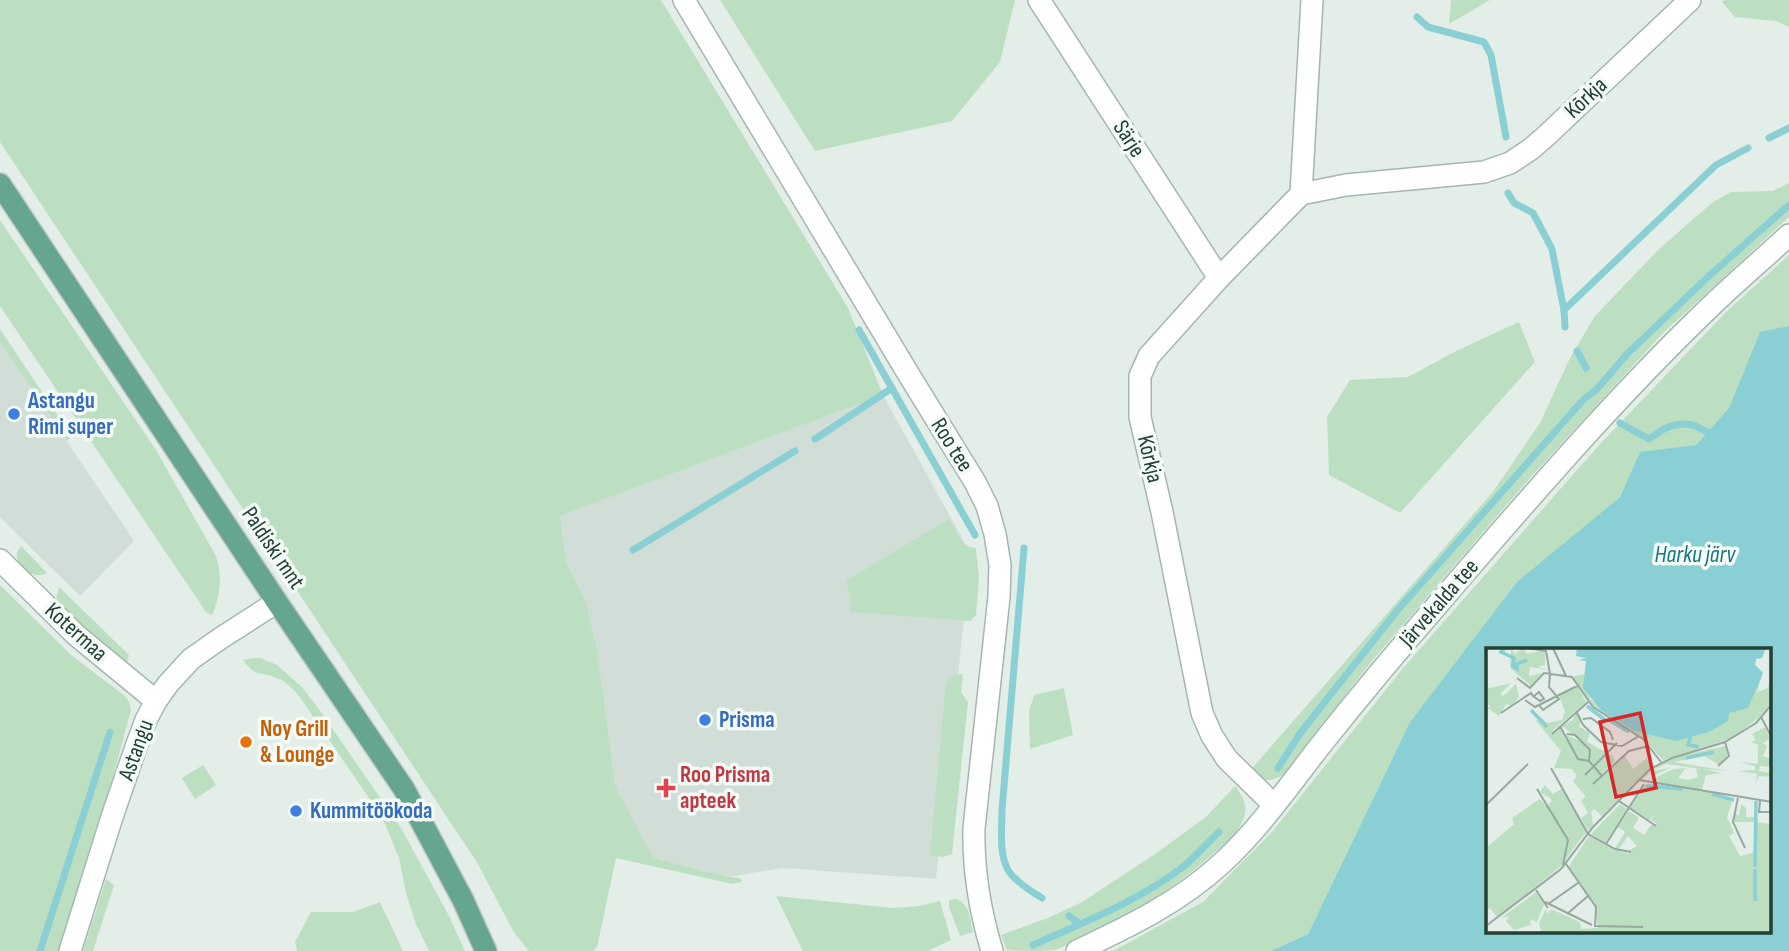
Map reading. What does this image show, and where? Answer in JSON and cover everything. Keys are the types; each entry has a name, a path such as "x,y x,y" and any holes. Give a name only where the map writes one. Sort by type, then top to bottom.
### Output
{"main road":[{"name":"Paldiski mnt","path":"0,184 277,603 404,789 463,900 486,951"}],"street":[{"name":"Roo tee","path":"684,0 987,506 995,534 1000,576 974,828 974,854 977,886 992,951"},
{"name":"Särje","path":"1039,0 1219,278"},
{"path":"1301,194 1312,0"},
{"name":"Kõrkja","path":"1273,805 1227,759 1212,736 1202,712 1140,417 1140,376 1149,356 1219,278 1301,194 1346,185 1484,172 1510,163 1546,136 1690,0"},
{"name":"Järvekalda tee","path":"1077,951 1158,910 1196,885 1244,841 1366,688 1584,438 1710,306 1789,235"},
{"name":"Kotermaa","path":"0,559 76,635 156,701"},
{"name":"Astangu","path":"70,951 124,782 146,720 156,701 191,659 277,603"}],"shaded area":[{"path":"0,342 134,541 80,596 0,517"},
{"path":"883,395 971,554 936,879 782,868 729,877 603,846 560,516"}],"green space":[{"path":"0,0 661,0 848,308 883,395 560,516 566,562 585,600 597,650 615,786 653,858 739,878 741,882 733,884 616,858 597,947 593,951 529,951 513,931 478,864 0,142"},
{"path":"720,0 1015,0 1000,62 952,121 815,151"},
{"path":"1451,0 1490,0 1449,24"},
{"path":"1789,0 1789,27 1776,21 1735,17 1722,2"},
{"path":"1789,183 1789,217 1662,334 1529,479 1371,662 1283,775 1266,780 1248,773 1492,493 1540,423 1570,358 1595,316 1659,249 1713,202 1731,192 1773,191"},
{"path":"0,220 156,450 216,556 220,586 212,615 206,612 0,306"},
{"path":"1789,255 1789,326 1760,333 1729,408 1696,445 1640,453 1620,497 1517,583 1410,722 1308,934 1271,951 1113,951 1203,902 1272,832 1404,667 1600,444 1726,312"},
{"path":"1519,322 1535,362 1400,513 1329,475 1327,417 1350,380 1408,377"},
{"path":"0,329 70,434 67,441 0,342"},
{"path":"949,519 963,542 976,548 979,578 976,615 970,621 851,612 846,581"},
{"path":"21,546 47,573 38,575 24,570 17,555"},
{"path":"0,585 71,655 125,696 131,710 106,803 59,951 0,951"},
{"path":"59,587 129,655 127,663 63,608 56,599"},
{"path":"261,658 277,665 302,687 321,712 401,828 465,951 429,951 416,924 399,858 382,817 299,696 283,681 255,672 243,660"},
{"path":"963,674 961,692 968,702 952,854 943,857 930,856 946,682 954,675"},
{"path":"1064,688 1073,735 1030,749 1029,711 1034,695"},
{"path":"203,765 216,785 195,799 182,778"},
{"path":"1235,786 1245,806 1241,825 1223,845 1169,888 1119,919 1059,949 1007,950 1001,935 1082,902 1206,817"},
{"path":"106,879 114,885 93,951 83,951"},
{"path":"776,896 893,908 940,901 951,940 928,951 803,951"},
{"path":"956,899 967,908 973,932 960,936 949,907 949,900"},
{"path":"380,902 403,951 297,951 295,942 311,912 353,912"}],"water":[{"name":"Harku järv","path":"1789,326 1789,951 1271,951 1308,934 1410,722 1517,582 1620,497 1640,452 1696,445 1729,408 1760,332"}],"waterway":[{"path":"1417,17 1428,27 1484,42 1491,55 1506,137"},
{"path":"1769,138 1789,128"},
{"path":"1564,310 1716,165 1748,148"},
{"path":"1508,193 1514,203 1533,213 1552,249 1565,327"},
{"path":"1278,768 1301,732 1396,612 1583,400 1710,275 1789,205"},
{"path":"859,330 975,535"},
{"path":"1577,351 1586,368"},
{"path":"815,439 892,388"},
{"path":"1620,423 1649,439 1664,429 1680,424 1708,432"},
{"path":"633,550 795,451"},
{"path":"1024,548 1002,810 1002,840 1004,861 1010,872 1042,898"},
{"path":"40,951 110,732"},
{"path":"1033,945 1149,890 1184,866 1219,832"},
{"path":"1069,916 1080,924"}],"place":[{"name":"Astangu Rimi super","path":"14,414"},
{"name":"Prisma","path":"705,720"},
{"name":"Noy Grill & Lounge","path":"246,742"},
{"name":"Roo Prisma apteek","path":"666,788"},
{"name":"Kummitöökoda","path":"296,811"}]}
